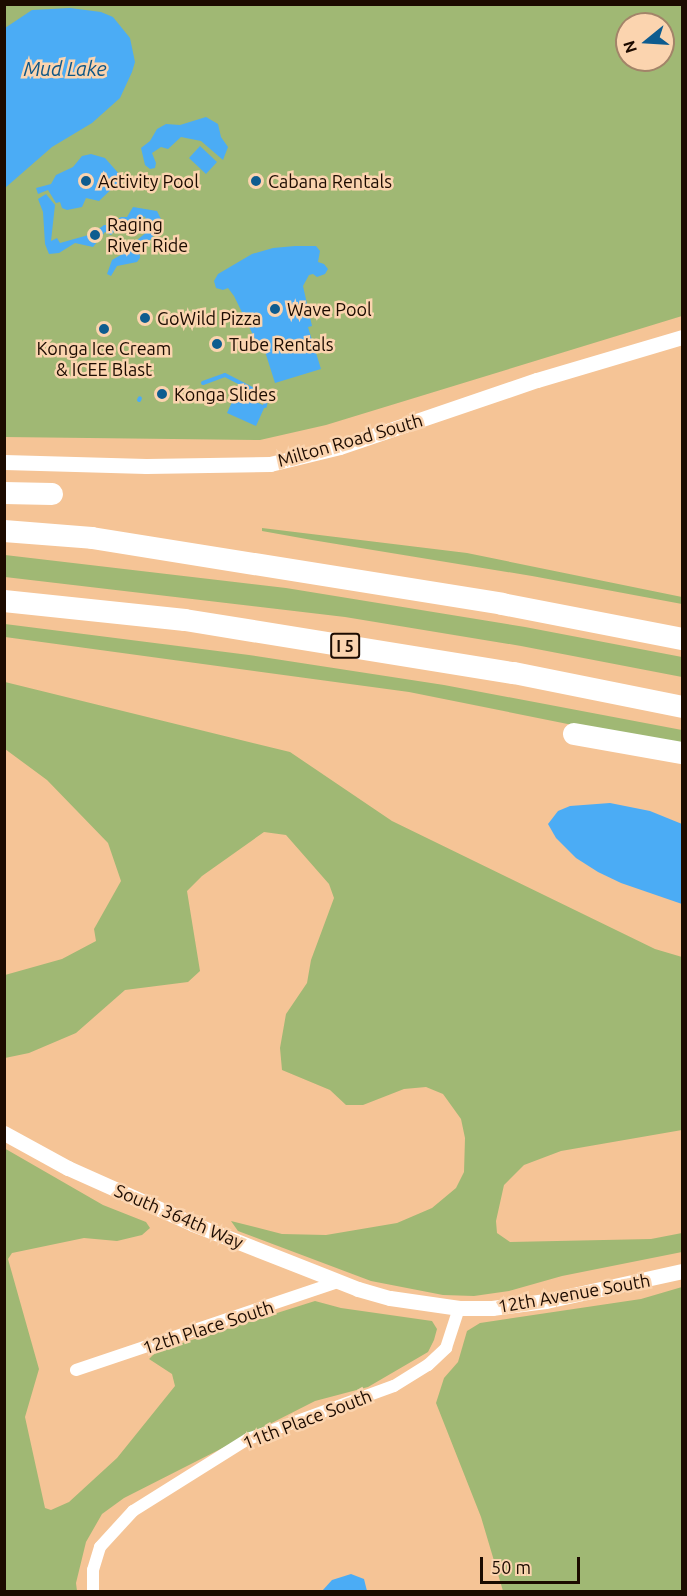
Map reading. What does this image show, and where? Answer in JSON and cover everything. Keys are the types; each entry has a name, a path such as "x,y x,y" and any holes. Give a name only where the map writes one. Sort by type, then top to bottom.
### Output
{"highway":[{"path":"4,493 52,494"},
{"path":"4,531 78,537 502,604 682,639"},
{"path":"4,546 44,548 78,537"},
{"name":"I 5","path":"4,602 185,620 514,673 682,707"},
{"path":"574,734 682,753"}],"street":[{"name":"Milton Road South","path":"4,462 146,466 270,464 340,447 537,381 682,337"},
{"name":"South 364th Way","path":"4,1133 68,1168 166,1212 358,1289"},
{"name":"12th Avenue South","path":"358,1289 420,1304 459,1308 492,1308 546,1301 682,1272"},
{"name":"12th Place South","path":"76,1370 338,1281"},
{"name":"11th Place South","path":"93,1592 93,1570 100,1547 111,1532 133,1511 171,1485 248,1439 394,1386 428,1365 446,1348 459,1308"}],"green space":[{"path":"4,5 682,5 682,316 326,425 260,440 5,437"},
{"path":"262,528 467,553 682,597 682,604 532,576 262,531"},
{"path":"5,555 286,588 525,627 682,657 682,677 521,646 345,617 5,577"},
{"path":"5,624 249,655 444,685 682,730 682,747 409,692 5,637"},
{"path":"5,682 290,752 392,821 655,949 682,957 682,1130 561,1151 524,1165 504,1185 496,1221 497,1233 510,1242 651,1239 682,1233 682,1252 562,1276 509,1291 474,1296 443,1295 371,1281 238,1231 231,1221 282,1234 326,1235 397,1223 432,1208 456,1188 464,1172 465,1138 461,1119 443,1094 426,1087 404,1089 363,1105 346,1105 330,1090 282,1070 280,1048 286,1014 307,983 311,960 334,898 329,884 286,835 264,832 202,876 187,891 200,971 188,982 125,990 76,1033 29,1053 5,1058 5,975 62,959 96,941 94,929 121,881 108,843 47,780 5,749"},
{"path":"4,1148 103,1205 146,1222 150,1228 142,1235 117,1241 84,1238 12,1253 8,1259 39,1369 25,1417 45,1508 51,1510 69,1502 117,1458 175,1386 172,1374 149,1359 157,1351 315,1301 341,1308 432,1321 437,1329 434,1340 428,1352 368,1387 315,1401 124,1498 102,1514 86,1542 76,1583 77,1591 5,1591"},
{"path":"682,1287 682,1591 503,1591 481,1517 436,1403 444,1378 458,1362 467,1331 480,1323 641,1299"}],"water":[{"name":"Mud Lake","path":"70,8 101,12 113,17 130,38 135,62 132,72 120,98 92,123 52,147 5,188 5,28 32,10"},
{"path":"206,117 218,124 221,137 228,147 223,160 201,141 181,137 168,149 161,147 152,153 156,163 155,168 150,169 145,165 141,148 150,141 157,129 166,124 180,125"},
{"path":"200,146 217,162 206,174 189,158"},
{"name":"Activity Pool","path":"91,154 105,158 120,175 119,182 99,201 86,198 82,207 67,210 62,208 60,202 56,203 48,190 38,194 36,188 51,184 56,175 73,167 82,156"},
{"name":"Raging River Ride","path":"46,194 55,205 51,241 57,238 60,243 92,234 104,225 110,225 121,217 127,217 133,207 157,211 163,223 150,240 139,246 140,258 137,262 117,266 111,276 107,274 112,260 126,252 127,243 136,241 148,231 145,216 135,224 128,221 120,225 111,235 105,232 93,247 75,243 59,253 49,254 45,244 43,212 38,199"},
{"name":"Wave Pool","path":"316,246 320,251 318,262 324,264 328,269 325,274 317,277 313,274 309,275 303,286 312,326 308,327 321,369 275,383 262,342 257,343 228,288 223,290 216,288 214,281 218,274 252,254 273,248"},
{"path":"236,393 265,406 256,426 227,413"},
{"path":"610,803 650,811 682,824 682,904 621,883 598,872 576,858 556,838 548,824 558,811 570,806"},
{"path":"351,1574 364,1579 367,1591 322,1591 332,1580"}],"waterway":[{"path":"203,383 225,375 262,394 266,399 265,406"}],"place":[{"name":"Activity Pool","path":"86,181"},
{"name":"Cabana Rentals","path":"256,181"},
{"name":"Raging River Ride","path":"95,235"},
{"name":"Wave Pool","path":"275,309"},
{"name":"GoWild Pizza","path":"145,318"},
{"name":"Konga Ice Cream & ICEE Blast","path":"104,329"},
{"name":"Tube Rentals","path":"217,344"},
{"name":"Konga Slides","path":"162,394"}]}
